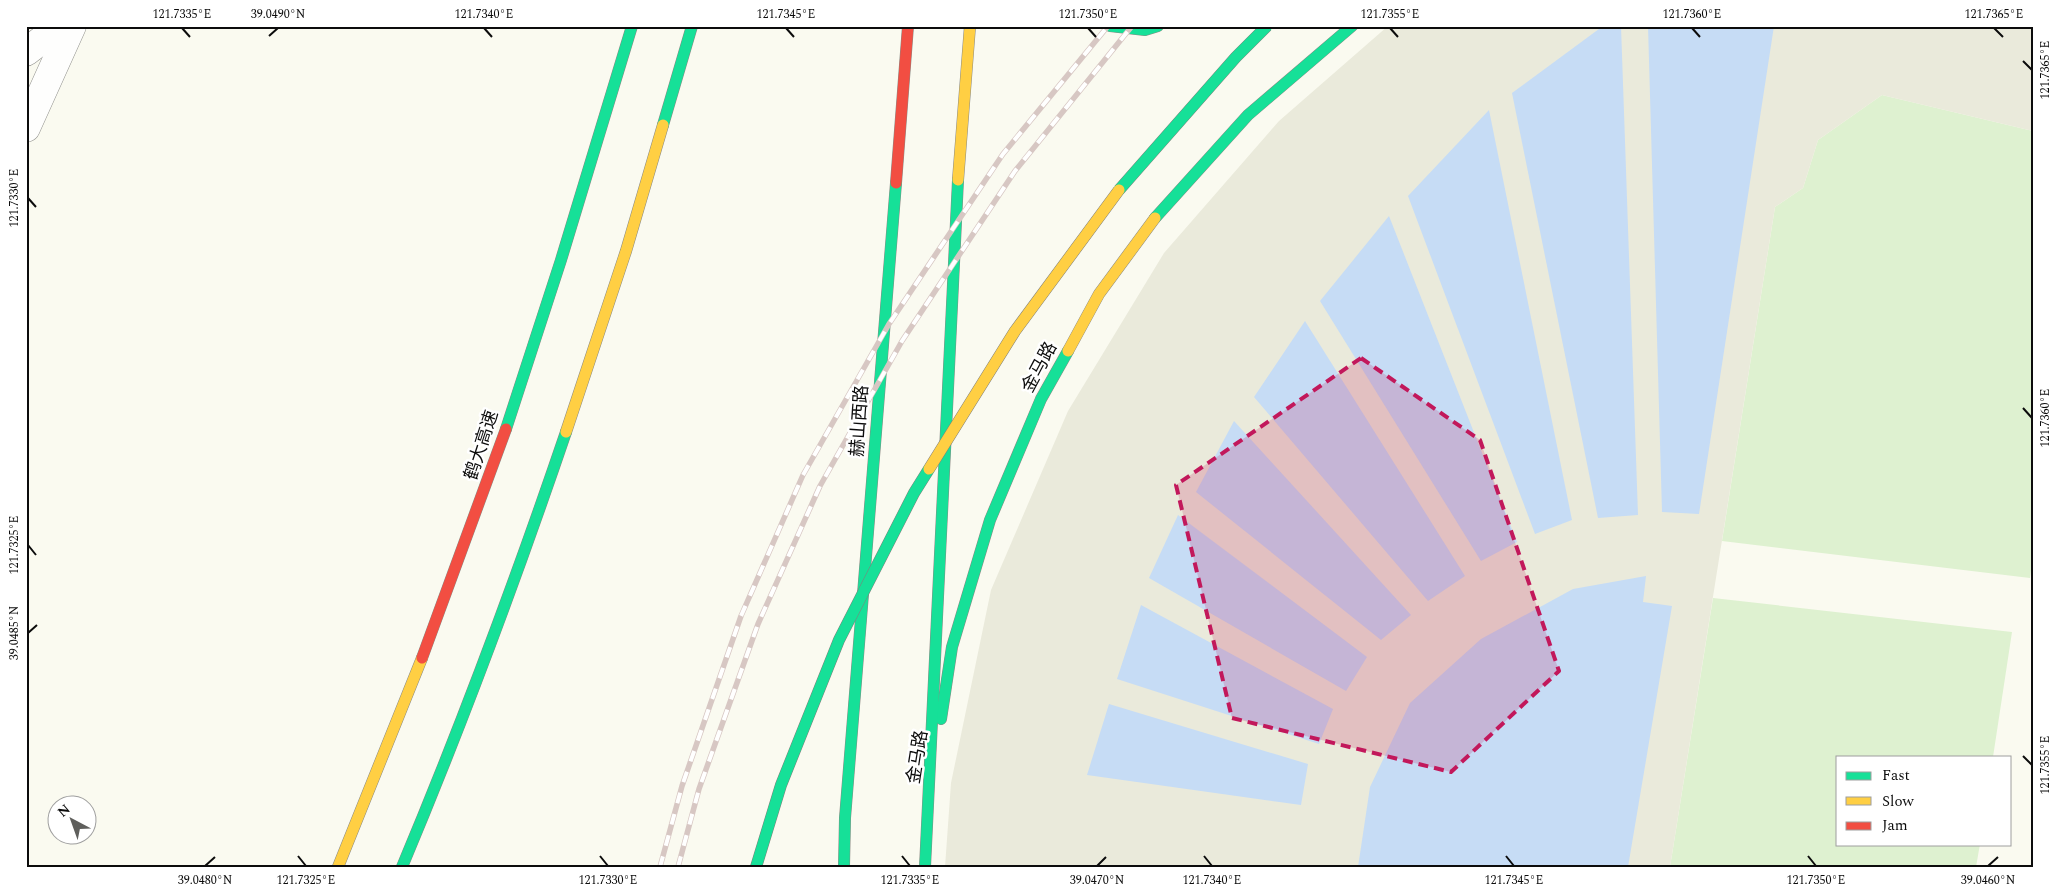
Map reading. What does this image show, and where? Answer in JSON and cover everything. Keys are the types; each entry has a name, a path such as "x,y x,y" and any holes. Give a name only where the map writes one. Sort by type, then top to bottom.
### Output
{"main road":[{"name":"鹤大高速","path":"338,867 382,762 484,491 569,234 632,26"},
{"path":"402,867 438,781 540,508 626,251 692,26"},
{"name":"赫山西路","path":"844,867 845,818 908,26"},
{"path":"925,867 960,150 970,26"},
{"path":"1110,26 1146,30 1158,26"},
{"path":"756,867 781,786 839,640 914,493 1015,331 1122,186 1236,57 1267,26"},
{"name":"金马路","path":"926,817 952,648 990,520 1041,399 1099,294 1164,206 1248,116 1352,26"}],"street":[{"path":"26,52 60,26"},
{"path":"26,128 72,26"}],"highlighted area":[{"path":"1361,358 1480,440 1559,671 1451,772 1232,718 1176,485"}],"green space":[{"path":"1882,95 2033,131 2033,556 2030,578 1722,541 1775,207 1803,188 1818,140"},
{"path":"1713,598 2012,632 1993,756 1836,756 1836,846 1980,846 1976,867 1670,867"}],"shaded area":[{"path":"1388,26 2033,26 2033,131 1882,95 1818,140 1803,188 1775,207 1670,867 945,867 951,783 991,590 1068,411 1164,253 1279,121"}],"water":[{"path":"1603,26 1621,26 1638,515 1598,518 1512,93"},
{"path":"1648,26 1774,26 1699,514 1662,512"},
{"path":"1489,110 1572,520 1535,534 1408,196"},
{"path":"1389,216 1517,542 1481,561 1320,301"},
{"path":"1305,321 1465,576 1428,601 1254,397"},
{"path":"1234,421 1411,615 1381,640 1196,492"},
{"path":"1178,515 1367,657 1346,691 1149,578"},
{"path":"1646,576 1643,602 1672,606 1628,867 1358,867 1370,787 1410,703 1481,639 1573,589"},
{"path":"1141,605 1333,709 1319,744 1117,679"},
{"path":"1109,704 1308,764 1301,805 1087,775"}],"railway":[{"path":"660,867 682,786 741,616 803,475 889,324 1003,154 1108,26"},
{"path":"678,867 699,789 758,624 820,486 902,341 1015,171 1132,26"}],"traffic: fast":[{"path":"506,429 561,260 632,26"},
{"path":"663,125 692,26"},
{"path":"1110,26 1145,30 1158,26"},
{"path":"1119,190 1236,57 1267,26"},
{"path":"1155,218 1248,115 1352,26"},
{"path":"925,867 958,180"},
{"path":"844,867 845,818 896,183"},
{"path":"941,719 952,647 990,520 1041,399 1068,351"},
{"path":"402,867 488,651 566,432"},
{"path":"756,867 781,785 839,640 914,493 929,469"}],"traffic: slow":[{"path":"958,180 970,26"},
{"path":"566,432 626,251 663,125"},
{"path":"929,469 1015,331 1119,190"},
{"path":"1068,351 1099,294 1155,218"},
{"path":"338,867 422,658"}],"traffic: jam":[{"path":"896,183 908,26"},
{"path":"422,658 506,429"}]}
